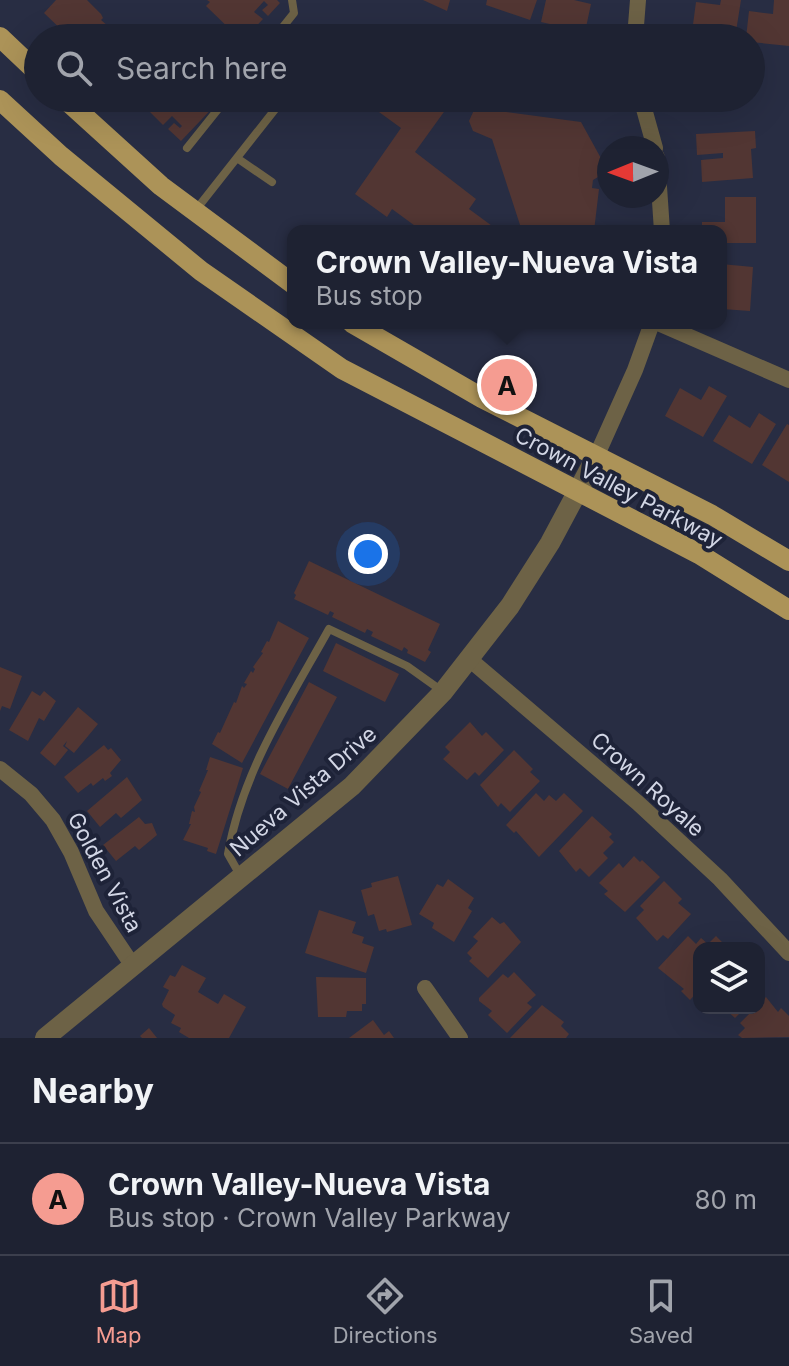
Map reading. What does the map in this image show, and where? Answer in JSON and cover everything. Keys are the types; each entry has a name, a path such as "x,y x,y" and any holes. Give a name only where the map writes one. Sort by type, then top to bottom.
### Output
{"main road":[{"path":"0,37 24,60"},
{"name":"Crown Valley Parkway","path":"0,100 61,156 201,271 342,369 699,554 789,610"},
{"path":"78,112 195,212 287,280"},
{"name":"Crown Valley Parkway","path":"362,329 441,376 712,515 789,561"}],"street":[{"path":"636,24 638,0"},
{"path":"645,112 652,136"},
{"name":"Nueva Vista Drive","path":"45,1038 352,786 443,692 510,606 579,493 635,370 650,329"},
{"path":"672,329 789,380"},
{"name":"Crown Royale","path":"468,658 638,803 720,879 789,953"},
{"name":"Golden Vista","path":"0,769 24,787 53,820 71,852 89,898 133,966"},
{"path":"425,988 460,1038"}],"lane":[{"path":"285,24 294,13 292,0"},
{"path":"187,148 216,112"},
{"path":"195,212 273,112"},
{"path":"237,158 272,182"},
{"path":"241,877 228,854 231,833 252,769 329,629 407,666 443,692"}],"building":[{"path":"56,0 87,0 101,14 101,20 106,24 55,24 44,13"},
{"path":"207,0 277,0 280,3 268,16 262,10 268,5 264,1 254,12 263,19 258,24 225,24 206,6 210,2"},
{"path":"423,0 450,0 447,11"},
{"path":"487,0 537,0 530,20 486,5"},
{"path":"546,0 574,0 591,4 587,24 541,22"},
{"path":"721,0 741,0 737,24 693,24 696,2 720,5"},
{"path":"774,0 789,0 789,46 765,43 765,24 748,24 749,11 773,14"},
{"path":"150,112 209,112 181,141 168,129 174,123 180,128 182,126 172,116 163,125"},
{"path":"379,112 444,112 415,152 476,199 469,209 491,225 414,225 392,209 387,217 355,194 401,128"},
{"path":"473,112 505,112 581,122 597,151 597,178 593,180 592,188 597,189 595,225 520,225 492,139 473,131 469,121"},
{"path":"755,131 756,148 751,149 753,178 702,182 701,160 723,158 723,153 697,155 696,134"},
{"path":"725,197 756,197 756,243 727,243 727,225 702,225 702,222 725,222"},
{"path":"727,265 753,267 750,311 727,309"},
{"path":"709,386 727,396 703,437 665,416 680,388 701,400"},
{"path":"759,413 776,424 752,464 713,441 729,415 750,428"},
{"path":"789,425 789,482 762,465"},
{"path":"309,561 440,624 425,662 407,653 404,647 402,651 371,636 373,632 367,629 365,633 332,617 334,613 330,611 328,615 294,599"},
{"path":"278,621 309,638 242,763 212,744 236,703 242,686 244,688 247,684 244,683 251,671 253,673 253,667"},
{"path":"336,643 399,674 385,702 323,671"},
{"path":"0,667 22,676 10,709 2,706 0,711"},
{"path":"309,682 337,697 288,789 260,774"},
{"path":"32,691 40,696 44,691 56,701 44,721 39,718 28,741 9,730"},
{"path":"78,707 98,724 74,753 65,746 67,741 63,746 68,750 55,766 40,753"},
{"path":"470,722 482,736 486,732 504,750 479,776 475,772 467,780 443,759 450,752 445,747"},
{"path":"104,745 121,760 110,773 112,776 105,781 103,778 93,786 91,783 78,793 64,777"},
{"path":"514,750 540,781 510,812 501,803 498,807 480,785"},
{"path":"210,757 243,768 216,854 183,840 191,824 192,811 195,812"},
{"path":"127,777 142,800 121,818 116,813 100,827 87,811"},
{"path":"536,793 544,801 549,795 556,801 564,793 583,811 539,857 516,831 514,833 506,825"},
{"path":"592,816 612,834 609,837 614,842 603,853 608,858 589,877 580,868 576,872 559,851"},
{"path":"139,817 145,824 152,823 157,835 139,850 135,846 116,861 103,845"},
{"path":"634,856 660,877 625,912 604,894 608,891 599,883 619,863 623,868"},
{"path":"398,876 412,925 387,932 386,929 379,931 374,914 368,916 361,890 372,887 371,883"},
{"path":"448,879 474,898 468,908 472,911 454,942 432,928 434,923 419,914 437,884 443,887"},
{"path":"664,881 682,899 678,903 691,914 668,939 663,935 657,941 636,918 644,910 640,906"},
{"path":"319,910 356,922 352,933 364,937 362,943 374,947 366,973 305,953"},
{"path":"492,917 500,924 504,922 521,942 488,978 469,961 472,958 467,953 478,941 473,937"},
{"path":"688,936 694,942 693,997 690,1000 681,991 684,989 658,968"},
{"path":"182,965 206,978 198,992 218,1004 224,994 246,1007 229,1038 189,1038 179,1032 181,1028 171,1023 175,1015 163,1007 169,990 163,987 170,975 175,977"},
{"path":"514,972 536,995 527,1003 532,1007 507,1033 488,1015 492,1011 479,998 503,974 508,978"},
{"path":"316,977 366,978 366,1004 362,1004 362,1011 347,1011 346,1017 318,1017"},
{"path":"765,998 778,1012 781,1008 789,1016 789,1037 742,1038 738,1035 745,1028 740,1023 749,1014 765,1014"},
{"path":"542,1005 564,1022 561,1026 569,1034 566,1038 510,1038"},
{"path":"373,1020 384,1035 389,1031 394,1038 349,1038"},
{"path":"149,1028 157,1038 140,1036"}],"place":[{"name":"Crown Valley-Nueva Vista","path":"507,385"}]}
